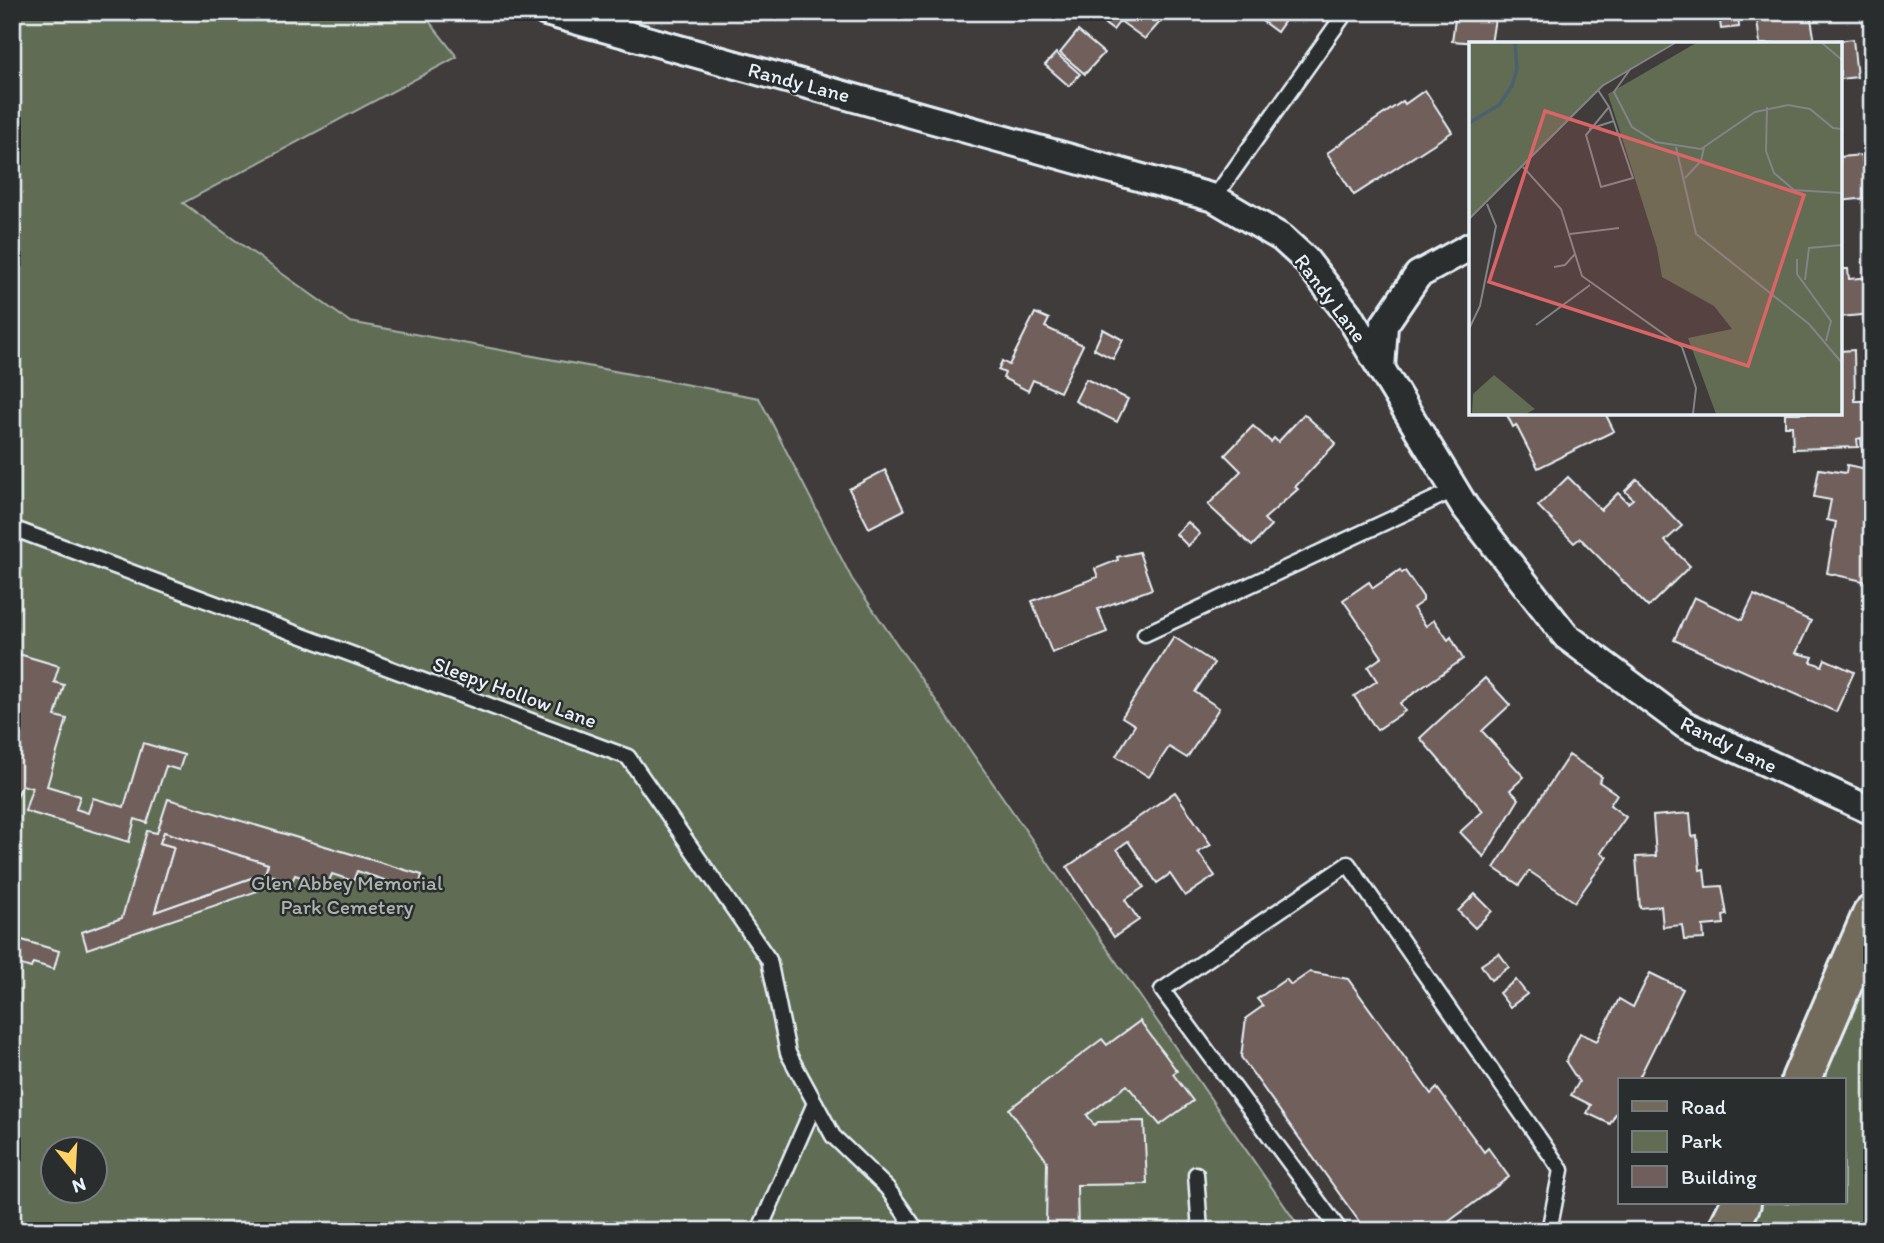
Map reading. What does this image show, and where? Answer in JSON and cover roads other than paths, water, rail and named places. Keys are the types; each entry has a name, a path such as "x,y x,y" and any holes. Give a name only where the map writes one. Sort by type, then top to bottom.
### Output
{"main road":[{"path":"1802,1078 1872,915"},
{"path":"1727,1231 1740,1204"}],"street":[{"name":"Randy Lane","path":"546,12 1214,198 1282,238 1305,259 1348,314 1454,489 1566,636 1685,725 1872,811"},
{"path":"1381,369 1384,325 1418,275 1469,247"}],"lane":[{"path":"1214,198 1346,12"},
{"path":"1145,634 1454,489"},
{"name":"Sleepy Hollow Lane","path":"12,528 628,757 769,960 788,1053 833,1136 887,1188 917,1231"},
{"path":"1340,1231 1162,990 1348,864 1561,1170 1551,1225 1537,1231"},
{"path":"759,1231 815,1103"},
{"path":"1196,1174 1200,1231"}],"park label":[{"name":"Glen Abbey Memorial Park Cemetery","path":"347,894"}]}
